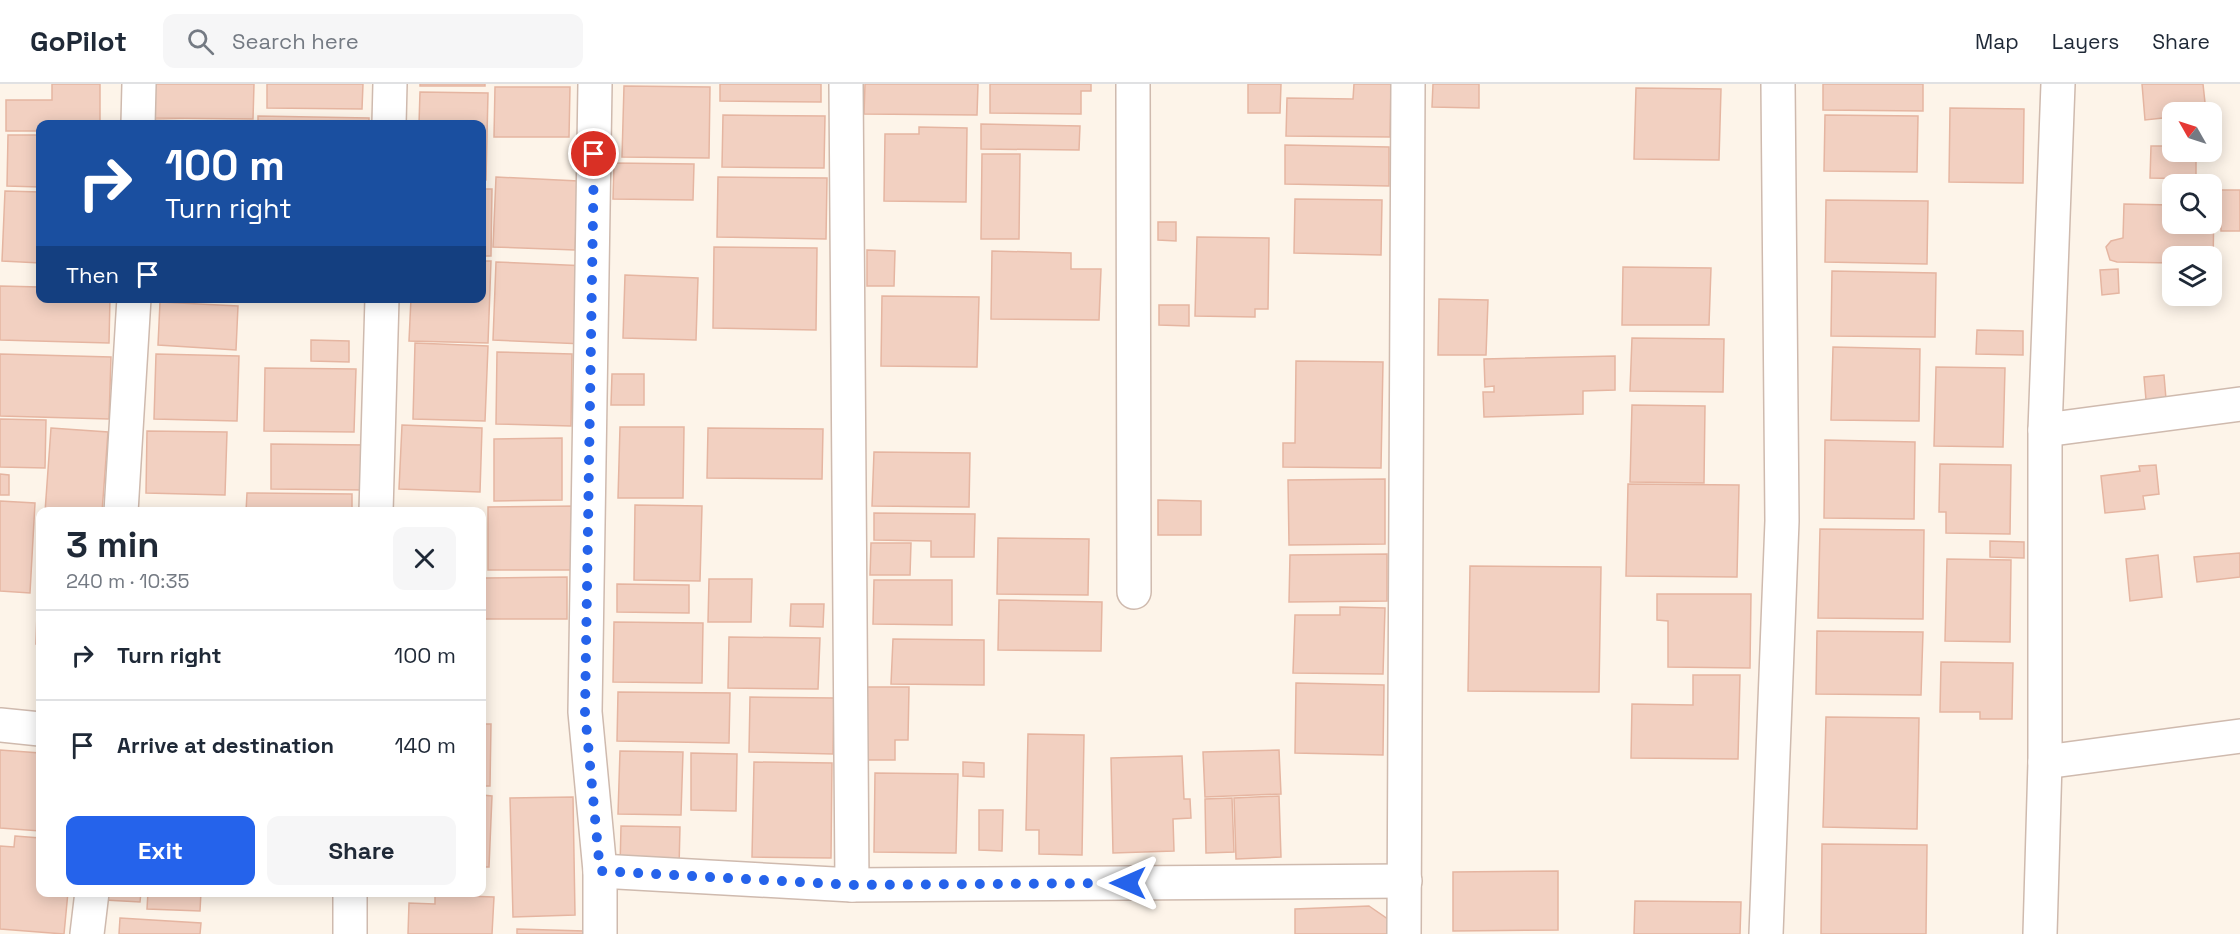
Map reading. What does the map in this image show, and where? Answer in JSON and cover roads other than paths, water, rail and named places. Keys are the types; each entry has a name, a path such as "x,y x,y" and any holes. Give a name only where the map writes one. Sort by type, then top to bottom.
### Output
{"street":[{"path":"138,120 139,84"},
{"path":"389,120 390,84"},
{"path":"595,84 585,712 600,871 600,934"},
{"path":"846,84 852,885"},
{"path":"1133,84 1134,592"},
{"path":"1404,934 1408,84"},
{"path":"1766,934 1782,520 1778,84"},
{"path":"2040,934 2045,762 2045,430 2058,84"},
{"path":"122,507 134,303"},
{"path":"376,507 382,303"},
{"path":"2045,430 2240,404"},
{"path":"0,725 36,729"},
{"path":"2045,762 2240,736"},
{"path":"600,871 852,885 1405,881"},
{"path":"87,934 91,897"},
{"path":"350,897 350,934"}]}
